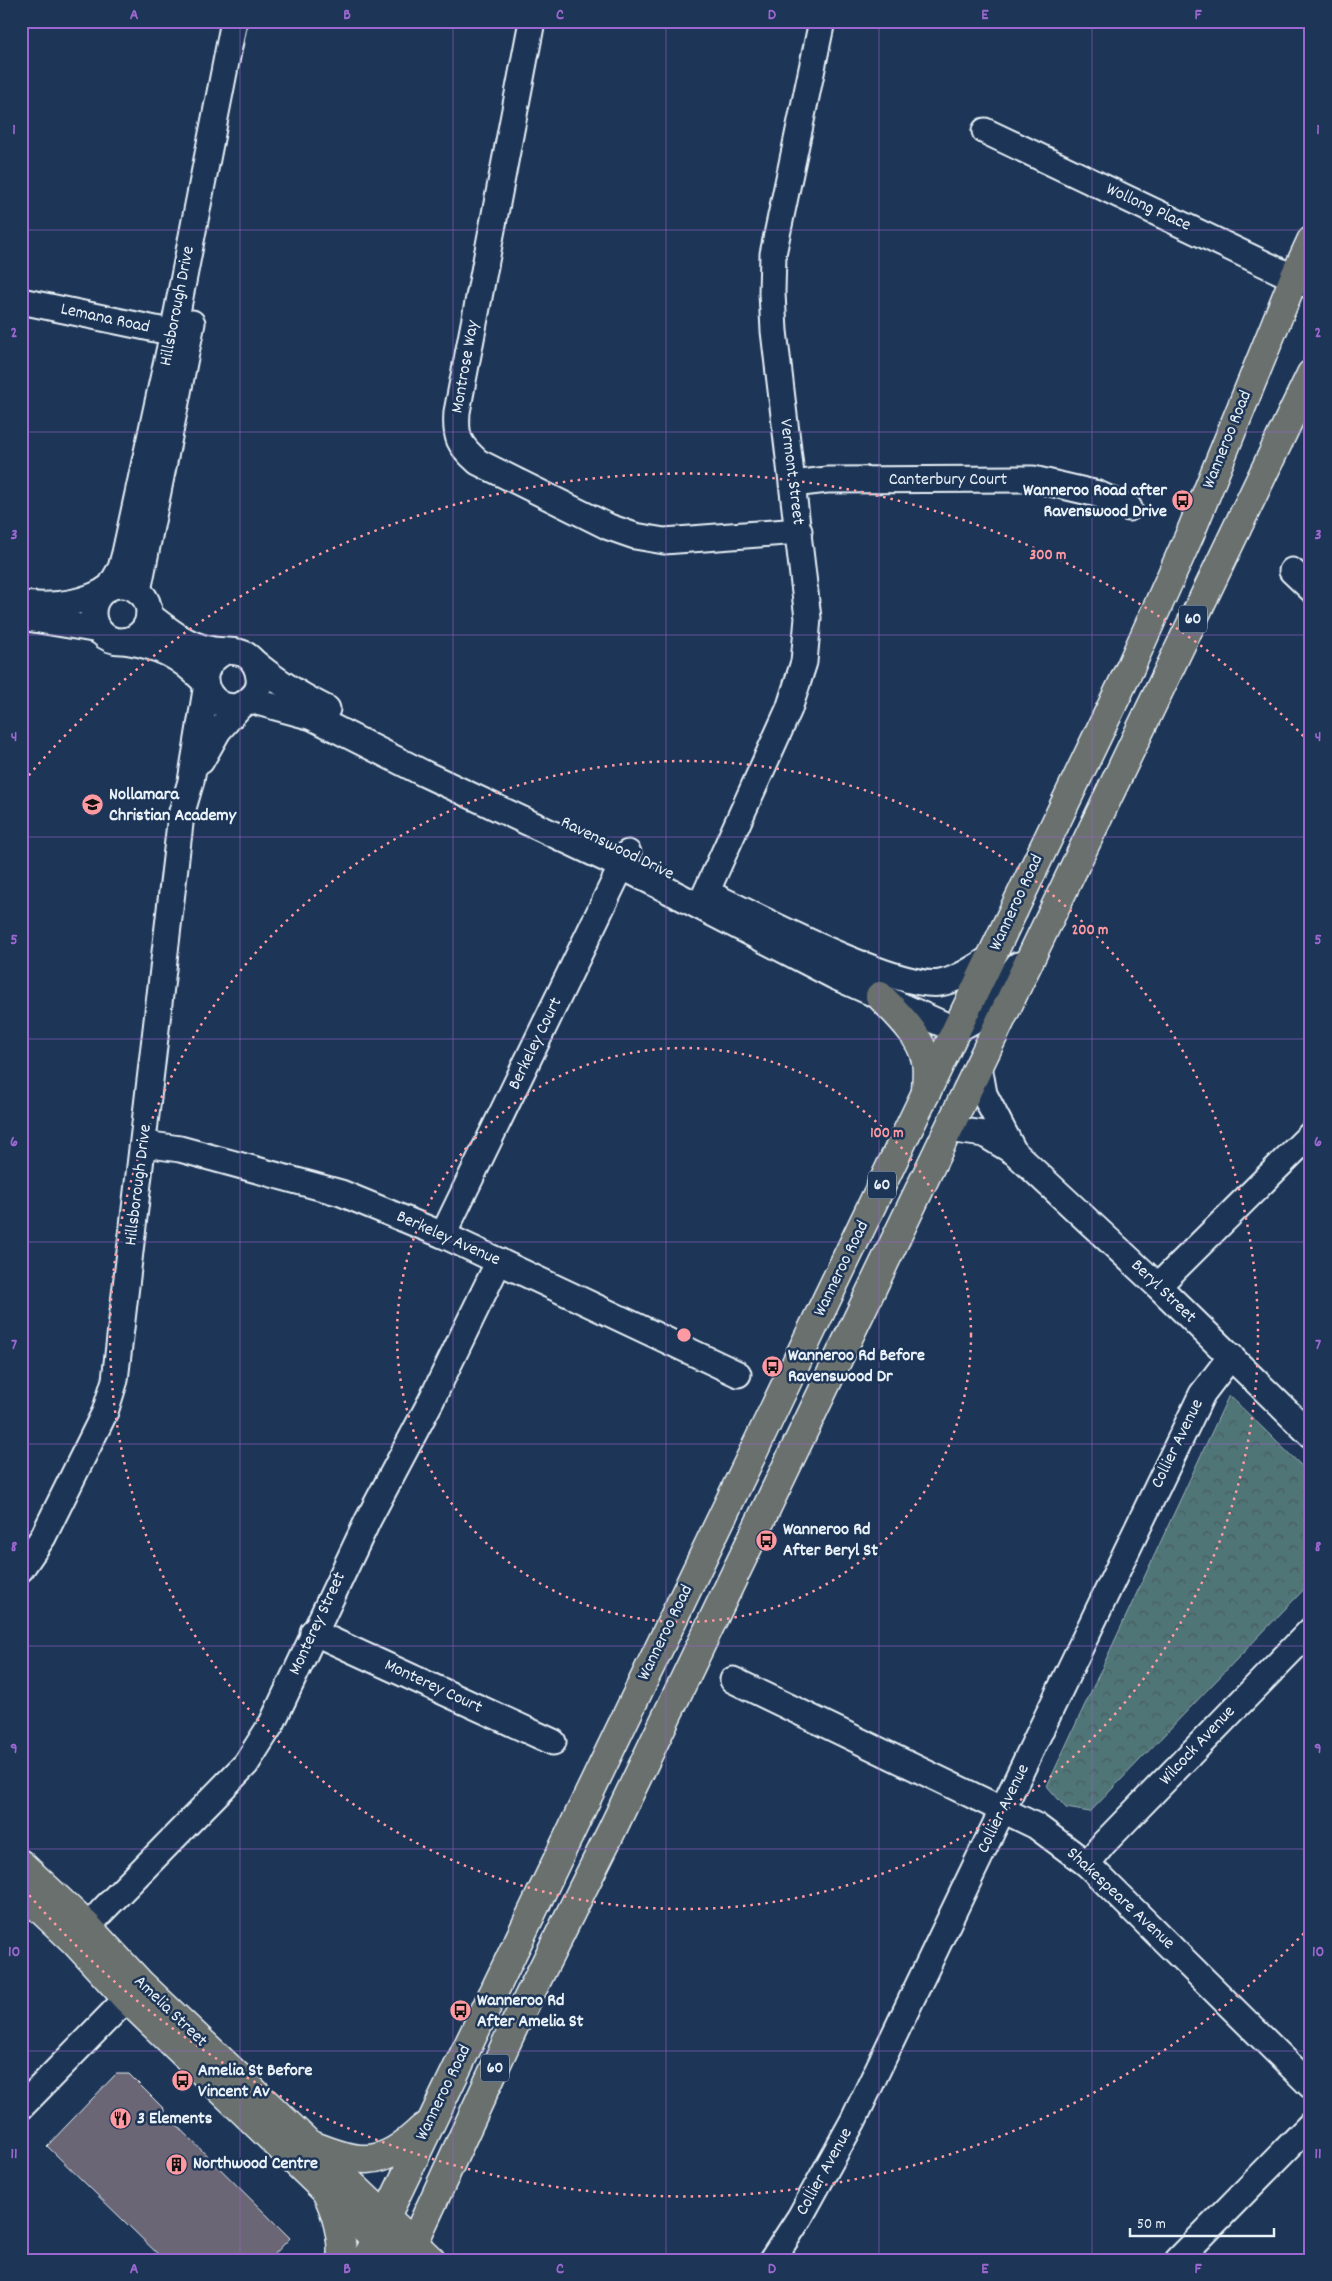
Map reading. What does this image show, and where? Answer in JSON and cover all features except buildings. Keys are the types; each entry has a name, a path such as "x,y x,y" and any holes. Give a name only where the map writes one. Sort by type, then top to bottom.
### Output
{"main road":[{"name":"Wanneroo Road","path":"375,2238 1130,668 1302,282 1311,241"},
{"name":"Wanneroo Road","path":"412,2256 516,2022 607,1838 1311,374"},
{"path":"880,996 902,1019 919,1044 926,1061 926,1094"},
{"name":"Amelia Street","path":"21,1864 134,1992 325,2190 375,2238 412,2256"},
{"name":"Amelia Street","path":"21,1891 81,1934"},
{"name":"Amelia Street","path":"134,1992 309,2144 375,2238"},
{"path":"309,2144 346,2158 378,2158 406,2144 432,2120"},
{"path":"325,2190 333,2204 341,2260"}],"street":[{"name":"Hillsborough Drive","path":"138,591 234,21"},
{"name":"Hillsborough Drive","path":"106,590 121,568 181,334 250,21"},
{"name":"Montrose Way","path":"532,21 457,412 456,429 462,448 478,462 609,527 634,536 664,541 799,531"},
{"name":"Vermont Street","path":"703,899 789,709 804,662 808,618 774,331 773,254 822,21"},
{"name":"Wollong Place","path":"985,131 1302,282"},
{"name":"Lemana Road","path":"21,301 181,334"},
{"name":"Canterbury Court","path":"793,484 827,480 1033,479 1098,494 1129,508"},
{"path":"1292,571 1311,589"},
{"path":"21,604 41,606 75,602 120,585 129,586 145,597 149,615 148,622 140,634 124,641"},
{"path":"106,590 96,600 93,611 95,623 106,637 145,644 172,654 205,686 212,698 221,704 231,707 245,703 257,692 260,682 259,671 254,662 245,654 234,651 224,652 206,649 188,642 149,615"},
{"path":"21,616 99,630"},
{"path":"205,686 209,663 224,652"},
{"name":"Ravenswood Drive","path":"254,662 302,697 432,761 624,860 703,899 852,959 900,978 922,983 940,983 964,974 991,958"},
{"name":"Hillsborough Drive","path":"21,1569 43,1537 105,1412 115,1380 181,815 190,780 205,686"},
{"name":"Hillsborough Drive","path":"190,780 218,730 245,703"},
{"name":"Ravenswood Drive","path":"245,703 312,718 425,774 624,860"},
{"name":"Berkeley Court","path":"443,1235 624,860"},
{"name":"Ravenswood Drive","path":"703,899 779,950 956,1030"},
{"path":"956,1030 974,1021 987,1009 1048,922"},
{"name":"Beryl Street","path":"979,1066 984,1094 1014,1152"},
{"name":"Beryl Street","path":"948,1129 984,1134 1014,1152 1158,1286 1311,1434"},
{"path":"1158,1286 1311,1134"},
{"name":"Berkeley Avenue","path":"144,1144 180,1149 341,1193 443,1235 738,1374"},
{"name":"Monterey Street","path":"81,1934 246,1764 272,1723 314,1632 499,1261"},
{"name":"Collier Avenue","path":"772,2260 800,2217 853,2121 912,1996 1004,1810 1202,1394 1231,1356"},
{"name":"Wilcock Avenue","path":"1087,1864 1104,1843 1311,1630"},
{"name":"Monterey Court","path":"314,1632 553,1742"},
{"name":"Shakespeare Avenue","path":"733,1680 1036,1826 1087,1864 1311,2086"},
{"path":"21,2107 134,1992"},
{"path":"1178,2260 1311,2124"}],"green space":[{"path":"1229,1395 1311,1475 1311,1582 1090,1812 1066,1808 1047,1786"}],"place":[{"name":"Wanneroo Road after Ravenswood Drive","path":"1183,501"},
{"name":"Nollamara Christian Academy","path":"93,805"},
{"name":"Wanneroo Rd Before Ravenswood Dr","path":"772,1366"},
{"name":"Wanneroo Rd After Beryl St","path":"767,1540"},
{"name":"Wanneroo Rd After Amelia St","path":"461,2011"},
{"name":"Amelia St Before Vincent Av","path":"182,2081"},
{"name":"3 Elements","path":"121,2119"},
{"name":"Northwood Centre","path":"177,2164"}]}
